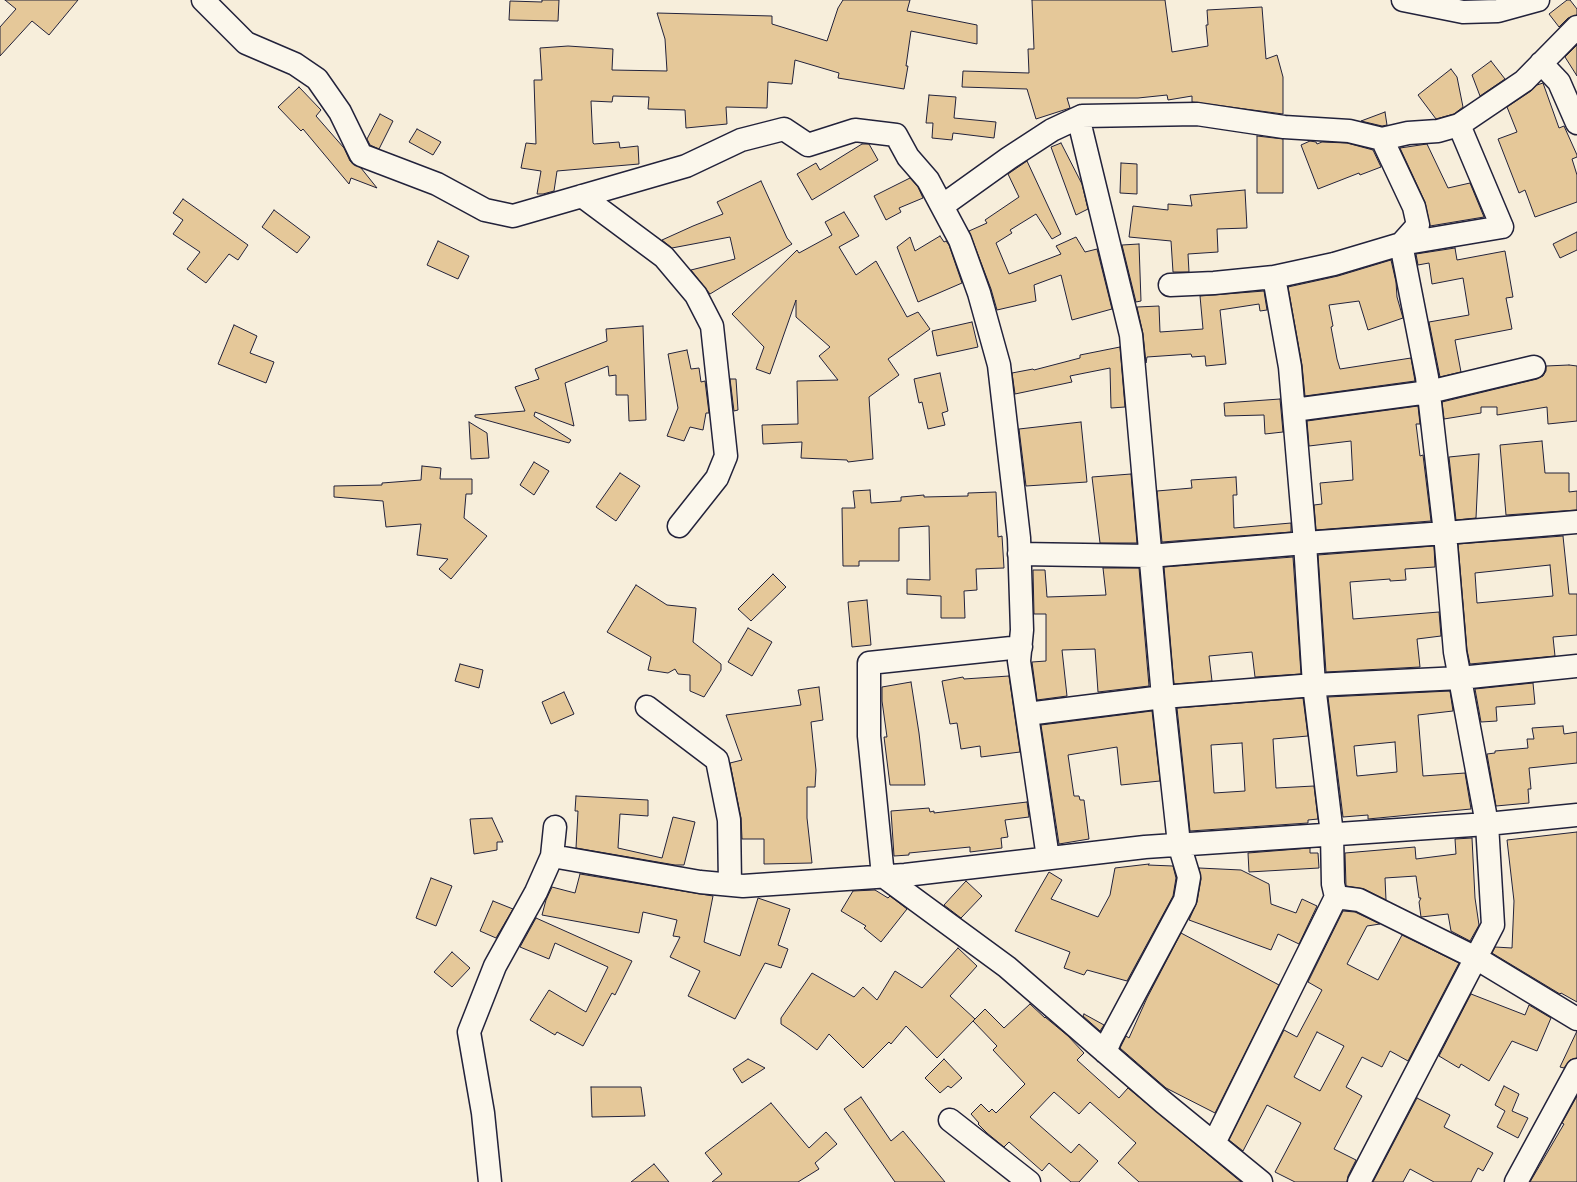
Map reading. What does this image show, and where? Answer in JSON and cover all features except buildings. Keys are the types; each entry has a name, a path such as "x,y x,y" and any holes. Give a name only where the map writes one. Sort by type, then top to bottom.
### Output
{"street":[{"path":"203,0 246,43 295,64 317,79 340,112 361,155 437,184 485,210 513,216 686,166 741,140 784,130 808,145 855,130 896,136 908,157 928,180 960,240 979,293 998,366 1019,538 1022,630 1019,661 1048,858"},
{"path":"1403,0 1463,12 1498,11 1538,0"},
{"path":"942,206 1009,158 1052,130 1082,116 1197,114 1284,127 1350,131 1382,139 1408,133 1438,131 1459,125 1498,97 1524,81 1577,27"},
{"path":"1541,63 1559,82 1577,123"},
{"path":"1082,116 1080,125 1131,334 1149,556 1163,697 1179,844 1189,877 1185,900 1111,1038 1105,1052"},
{"path":"1170,286 1274,277 1334,264 1401,244 1502,227 1459,125"},
{"path":"1382,139 1414,207 1418,225 1401,244"},
{"path":"582,196 664,257 696,295 712,326 726,456 717,478 679,526"},
{"path":"1359,1182 1493,925 1487,824 1455,652 1445,534 1429,392 1401,244"},
{"path":"1214,1143 1336,897 1332,884 1332,834 1314,685 1306,543 1290,367 1274,277"},
{"path":"1294,410 1429,392 1534,367"},
{"path":"1019,554 1149,556 1306,543 1445,534 1577,522"},
{"path":"1021,647 869,663 869,736 883,876 1007,967 1105,1052 1261,1182"},
{"path":"1027,714 1163,697 1314,685 1460,678 1577,666"},
{"path":"647,707 717,760 729,820 730,884"},
{"path":"552,856 692,881 743,886 883,876 1145,846 1487,824 1577,815"},
{"path":"490,1182 483,1114 469,1032 495,966 536,892 552,856 555,827"},
{"path":"1336,897 1359,900 1476,958 1577,1019"},
{"path":"1516,1182 1577,1070"},
{"path":"950,1120 1029,1182"}]}
